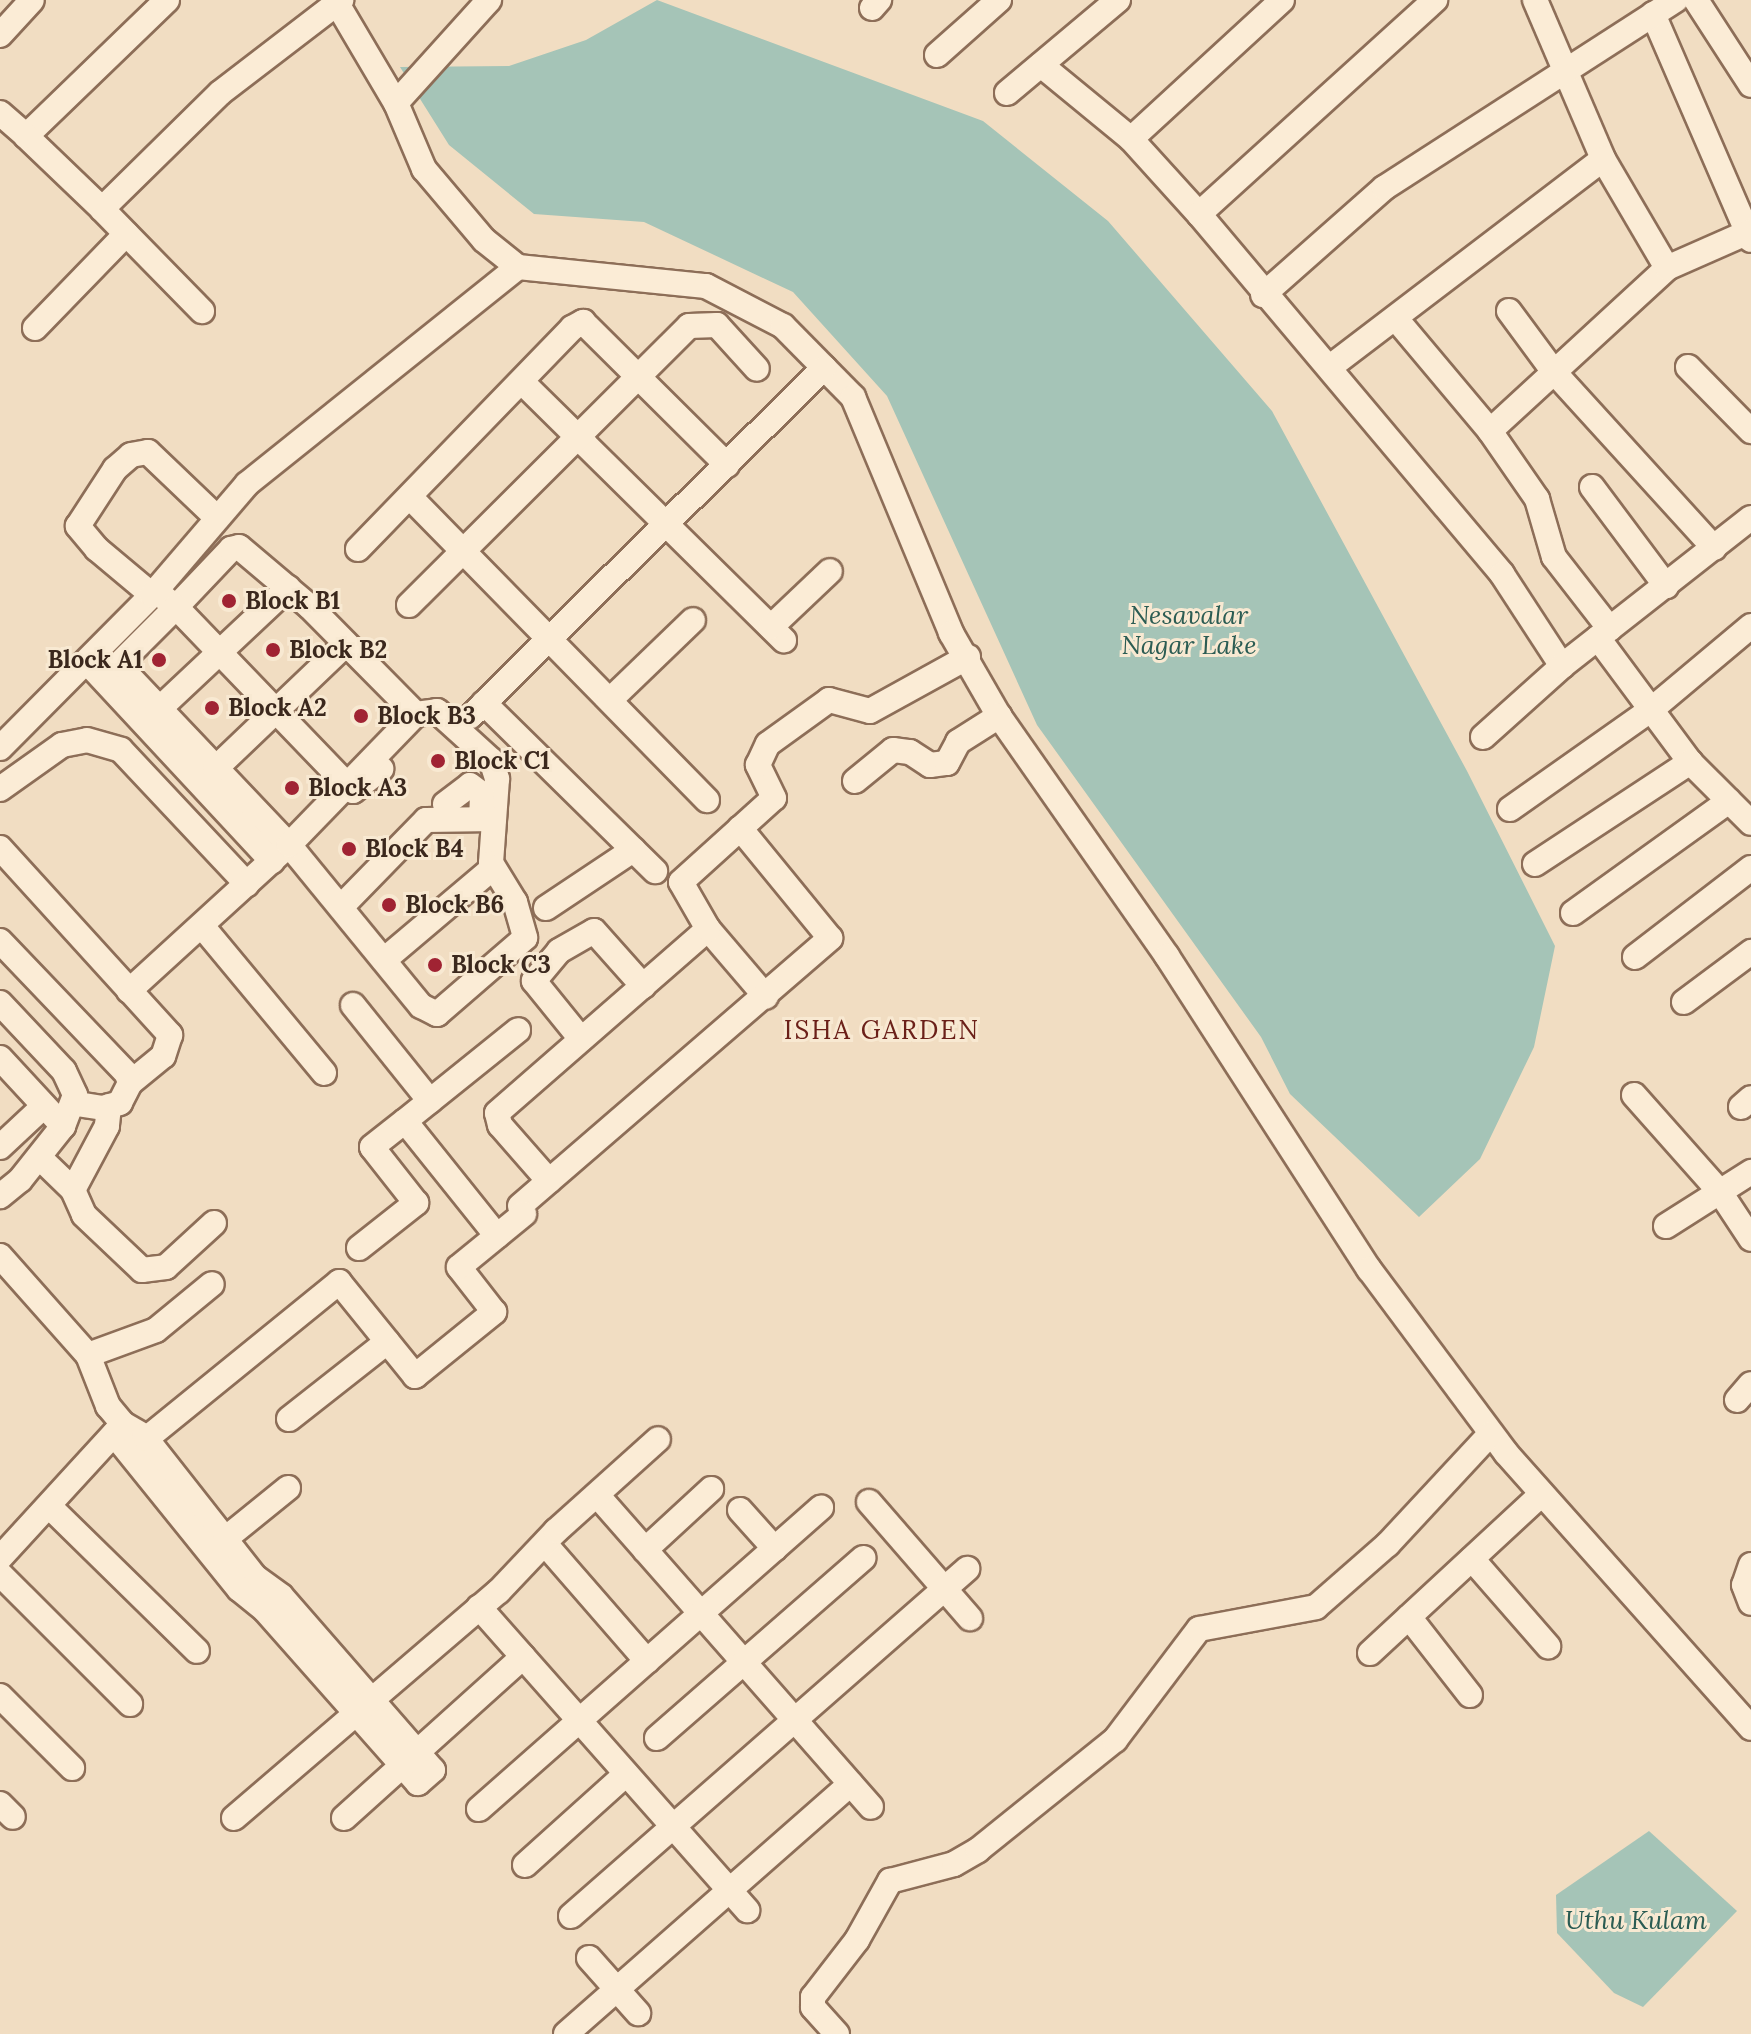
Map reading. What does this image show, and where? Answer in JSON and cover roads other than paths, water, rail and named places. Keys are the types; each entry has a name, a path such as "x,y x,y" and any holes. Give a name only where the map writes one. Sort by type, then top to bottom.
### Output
{"street":[{"path":"0,35 32,0"},
{"path":"396,103 489,0"},
{"path":"937,55 999,0"},
{"path":"1007,93 1118,0"},
{"path":"1131,139 1282,0"},
{"path":"1199,214 1435,0"},
{"path":"1535,0 1603,159 1667,268"},
{"path":"1263,295 1384,188 1562,69 1676,0"},
{"path":"1696,0 1751,85"},
{"path":"102,209 220,93 338,1 396,103 424,169 484,240 518,267 706,286 783,326 853,397 951,633 968,657 999,716 1167,956 1369,1269 1491,1433 1751,1728"},
{"path":"26,136 158,3"},
{"path":"1490,431 1667,268 1750,234 1653,14"},
{"path":"1041,65 1131,139 1199,214 1263,295 1330,367 1502,574 1562,666"},
{"path":"0,113 102,209 202,311"},
{"path":"1330,367 1397,320 1603,159"},
{"path":"35,328 126,234"},
{"path":"0,748 87,662 150,591 211,511 292,443 518,267"},
{"path":"1509,311 1554,372 1714,548"},
{"path":"1397,320 1490,431 1537,499 1554,557 1652,709 1690,762 1751,823"},
{"path":"358,549 583,322 727,465"},
{"path":"409,605 689,326 700,323 717,325 757,369"},
{"path":"1688,367 1751,431"},
{"path":"655,871 478,710 824,368"},
{"path":"522,382 777,634 830,571"},
{"path":"211,511 148,452 131,455 115,469 78,526 150,591 176,607 347,786 359,791 381,769"},
{"path":"1592,487 1666,586"},
{"path":"411,498 707,800"},
{"path":"1483,737 1562,666 1751,518"},
{"path":"280,853 215,769 118,665 235,546 288,588 416,714"},
{"path":"155,708 288,588"},
{"path":"610,700 693,620"},
{"path":"1510,809 1652,709 1751,626"},
{"path":"215,769 346,644"},
{"path":"766,997 708,929 681,882 774,798 758,765 761,754 799,719 829,700 870,711 968,657"},
{"path":"87,662 280,853 342,906 421,1006 437,1014 447,1011 525,938 515,902 493,868 482,794 470,785 445,804"},
{"path":"155,708 179,682"},
{"path":"129,991 280,853 416,714 437,711 491,760 497,779 487,819"},
{"path":"855,781 893,750 910,752 930,765 947,763 958,742 999,716"},
{"path":"0,789 62,745 87,740 112,746 121,750 247,884"},
{"path":"1535,864 1690,762"},
{"path":"1573,913 1729,801"},
{"path":"342,906 426,820 487,819"},
{"path":"146,1439 339,1282 415,1376 494,1312 459,1267 497,1236 549,1181 826,944 830,933 740,828"},
{"path":"0,848 170,1035 163,1056 130,1083 127,1096 109,1106 73,1103"},
{"path":"546,908 633,850"},
{"path":"384,960 493,868"},
{"path":"1635,957 1751,868"},
{"path":"202,926 324,1073"},
{"path":"549,1181 500,1125 497,1113 708,929"},
{"path":"581,1039 534,981 559,951 594,931 643,986"},
{"path":"0,941 130,1083"},
{"path":"1684,1002 1751,952"},
{"path":"0,1003 64,1071 75,1095 63,1126 20,1180 0,1196"},
{"path":"353,1005 430,1101"},
{"path":"359,1248 416,1203 372,1147 518,1030"},
{"path":"0,1058 63,1126"},
{"path":"1634,1095 1720,1192 1751,1239"},
{"path":"0,1147 44,1106"},
{"path":"73,1190 107,1126 109,1106"},
{"path":"405,1121 497,1236"},
{"path":"0,1157 20,1180"},
{"path":"39,1157 73,1190 84,1215 142,1270 166,1267 214,1223"},
{"path":"1666,1226 1751,1172"},
{"path":"0,1256 88,1355 118,1429 239,1589 265,1610 363,1705"},
{"path":"88,1355 156,1330 212,1284"},
{"path":"289,1419 387,1342"},
{"path":"118,1429 146,1439 225,1539 410,1758"},
{"path":"0,1558 118,1429"},
{"path":"837,2034 813,2007 813,1997 857,1940 890,1881 954,1864 978,1850 1115,1740 1199,1629 1316,1607 1388,1544 1491,1433"},
{"path":"234,1818 479,1607 658,1439"},
{"path":"225,1539 288,1488"},
{"path":"645,1550 711,1489"},
{"path":"1370,1653 1542,1494"},
{"path":"597,1495 871,1807"},
{"path":"869,1502 970,1618"},
{"path":"49,1506 197,1651"},
{"path":"479,1809 821,1508"},
{"path":"740,1510 775,1549"},
{"path":"546,1545 647,1661"},
{"path":"657,1738 863,1558"},
{"path":"1472,1559 1548,1646"},
{"path":"1751,1565 1744,1585 1751,1603"},
{"path":"571,1916 967,1569"},
{"path":"0,1574 130,1704"},
{"path":"479,1607 747,1910"},
{"path":"1409,1617 1470,1695"},
{"path":"344,1818 523,1657"},
{"path":"0,1696 72,1768"},
{"path":"525,1865 626,1774"},
{"path":"566,2034 851,1784"},
{"path":"589,1958 638,2013"}],"water":[{"name":"Nesavalar Nagar Lake","path":"657,0 983,121 1108,221 1272,411 1467,771 1555,946 1534,1047 1480,1159 1419,1217 1290,1094 1261,1037 1037,725 887,396 793,292 644,222 534,214 449,145 400,67 509,66 586,40"},
{"name":"Uthu Kulam","path":"1649,1831 1737,1911 1643,2007 1614,1993 1557,1933 1556,1895"}],"place":[{"name":"Block B1","path":"229,601"},
{"name":"Block B2","path":"273,650"},
{"name":"Block A1","path":"159,660"},
{"name":"Block A2","path":"212,708"},
{"name":"Block B3","path":"361,716"},
{"name":"Block C1","path":"438,761"},
{"name":"Block A3","path":"292,788"},
{"name":"Block B4","path":"349,849"},
{"name":"Block B6","path":"389,905"},
{"name":"Block C3","path":"435,965"}],"district":[{"name":"ISHA GARDEN","path":"882,1030"}]}
